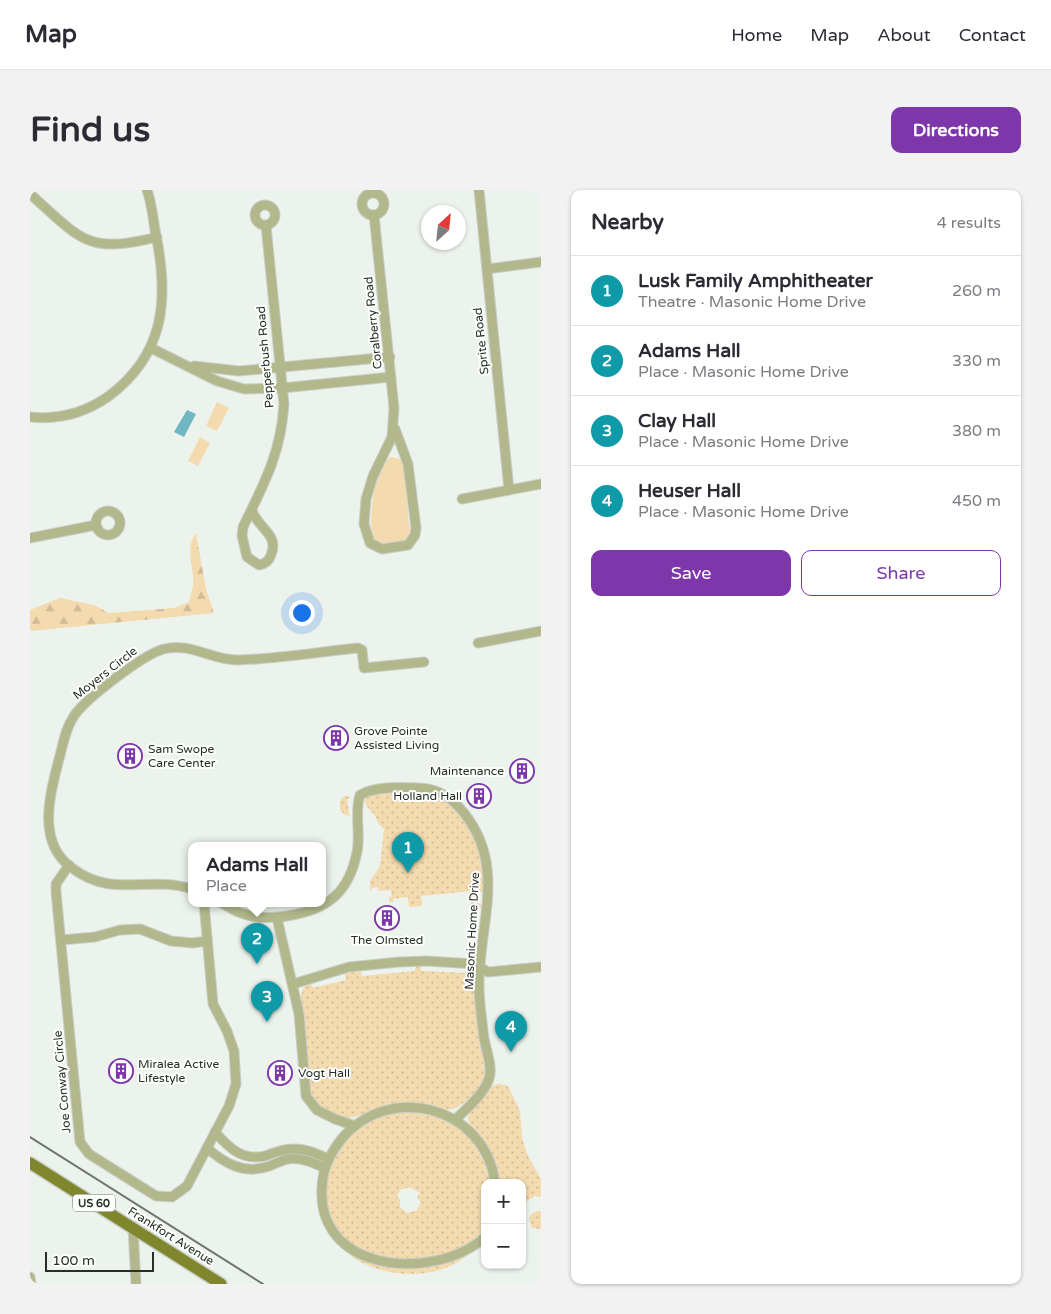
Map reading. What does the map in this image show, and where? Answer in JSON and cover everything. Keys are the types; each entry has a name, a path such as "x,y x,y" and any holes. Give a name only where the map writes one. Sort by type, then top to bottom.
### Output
{"main road":[{"name":"Frankfort Avenue","path":"30,1163 221,1284"}],"street":[{"name":"Sprite Road","path":"479,190 509,490"},
{"path":"30,417 54,418 68,416 92,407 121,387 140,365 151,348 158,329 163,293 161,258 148,192"},
{"path":"30,194 77,234 92,242 114,245 157,237"},
{"name":"Coralberry Road","path":"374,215 390,357 395,429 411,477 415,535 408,545 403,548 382,549 370,543 364,524 369,488 395,429"},
{"name":"Pepperbush Road","path":"252,510 272,539 270,558 265,564 259,565 251,562 243,548 243,527 274,459 282,432 284,404 266,226"},
{"path":"487,269 541,262"},
{"path":"151,348 231,386 258,390 391,377"},
{"path":"186,364 239,372 390,357"},
{"path":"385,454 396,452 406,458"},
{"path":"462,499 541,484"},
{"path":"30,538 96,525"},
{"path":"478,643 541,631"},
{"name":"Moyers Circle","path":"188,888 155,883 110,886 90,879 68,865 56,851 48,821 48,807 67,731 72,718 85,703 148,655 178,646 236,660 358,648 362,650 364,668 424,662"},
{"name":"Masonic Home Drive","path":"326,904 336,896 344,886 357,855 359,842 358,801 360,795 367,791 423,788 447,796 457,805 476,830 485,852 488,872 488,896 480,968 482,1012 490,1077 481,1093 455,1120"},
{"name":"Joe Conway Circle","path":"68,865 56,884 80,1142 89,1154 156,1196 164,1198 172,1197 187,1186 233,1095 236,1067 230,1037 213,1006 204,907"},
{"path":"230,907 250,916 277,918 293,984 301,1031 306,1096 317,1110 355,1126"},
{"name":"Masonic Home Drive","path":"277,918 305,913 321,907"},
{"path":"61,940 95,937 120,930 140,929 170,941 193,943 207,941"},
{"path":"293,984 349,968 392,962 475,964 488,972 541,967"},
{"path":"347,1258 334,1241 324,1214 322,1186 325,1168 336,1146 355,1126 377,1114 401,1107 434,1110 455,1120 474,1137 483,1150 494,1179"},
{"path":"215,1132 232,1149 246,1156 255,1158 292,1148 306,1150 329,1159"},
{"path":"207,1148 228,1164 240,1168 258,1170 290,1159 309,1162 325,1168"},
{"path":"133,1228 136,1284"},
{"path":"465,1262 481,1241"},
{"path":"30,1277 31,1284"}],"green space":[{"path":"217,402 229,408 217,431 206,426"},
{"path":"200,437 210,443 198,466 188,461"},
{"path":"391,457 400,459 404,465 409,524 412,533 407,542 384,547 374,543 372,535 373,497 380,473 385,463"},
{"path":"196,533 206,589 214,613 30,631 30,610 60,598 94,605 109,613 174,608 189,602 193,586 190,551"},
{"path":"414,790 437,795 451,803 470,825 483,857 484,891 479,893 478,903 482,905 481,908 471,908 471,891 421,896 422,906 409,907 408,897 393,899 393,902 389,902 389,897 392,897 391,890 379,891 378,887 372,888 370,891 370,881 380,866 384,829 366,804 365,797 369,794"},
{"path":"344,796 351,797 347,799 351,816 345,815 340,810 340,801"},
{"path":"416,966 420,966 421,971 468,973 469,968 474,970 485,1077 479,1089 456,1108 447,1110 421,1104 391,1104 355,1117 344,1118 323,1110 317,1104 309,1089 309,1067 300,997 304,987 311,983 313,988 346,980 345,973 361,971 362,976 415,971"},
{"path":"499,1084 508,1086 520,1111 522,1138 528,1156 541,1179 541,1197 535,1196 526,1202 526,1179 496,1179 468,1120 475,1103 483,1093"},
{"path":"402,1111 436,1117 450,1122 461,1129 478,1151 490,1179 481,1179 481,1237 474,1249 459,1262 441,1270 421,1274 380,1270 346,1252 338,1240 324,1196 331,1162 344,1140 353,1132 375,1119","holes":["410,1187 420,1193 417,1197 421,1203 417,1210 407,1213 400,1207 400,1200 397,1196 400,1190"]},
{"path":"541,1211 541,1229 532,1228 529,1220 530,1215"}],"water":[{"path":"187,410 196,414 184,437 174,432"}],"railway":[{"path":"30,1137 263,1284"}],"place":[{"name":"Grove Pointe Assisted Living","path":"336,738"},
{"name":"Sam Swope Care Center","path":"130,756"},
{"name":"Maintenance","path":"522,771"},
{"name":"Holland Hall","path":"479,796"},
{"name":"Lusk Family Amphitheater","path":"408,873"},
{"name":"The Olmsted","path":"387,918"},
{"name":"Adams Hall","path":"257,964"},
{"name":"Clay Hall","path":"267,1022"},
{"name":"Heuser Hall","path":"511,1052"},
{"name":"Miralea Active Lifestyle","path":"121,1071"},
{"name":"Vogt Hall","path":"280,1073"}]}
